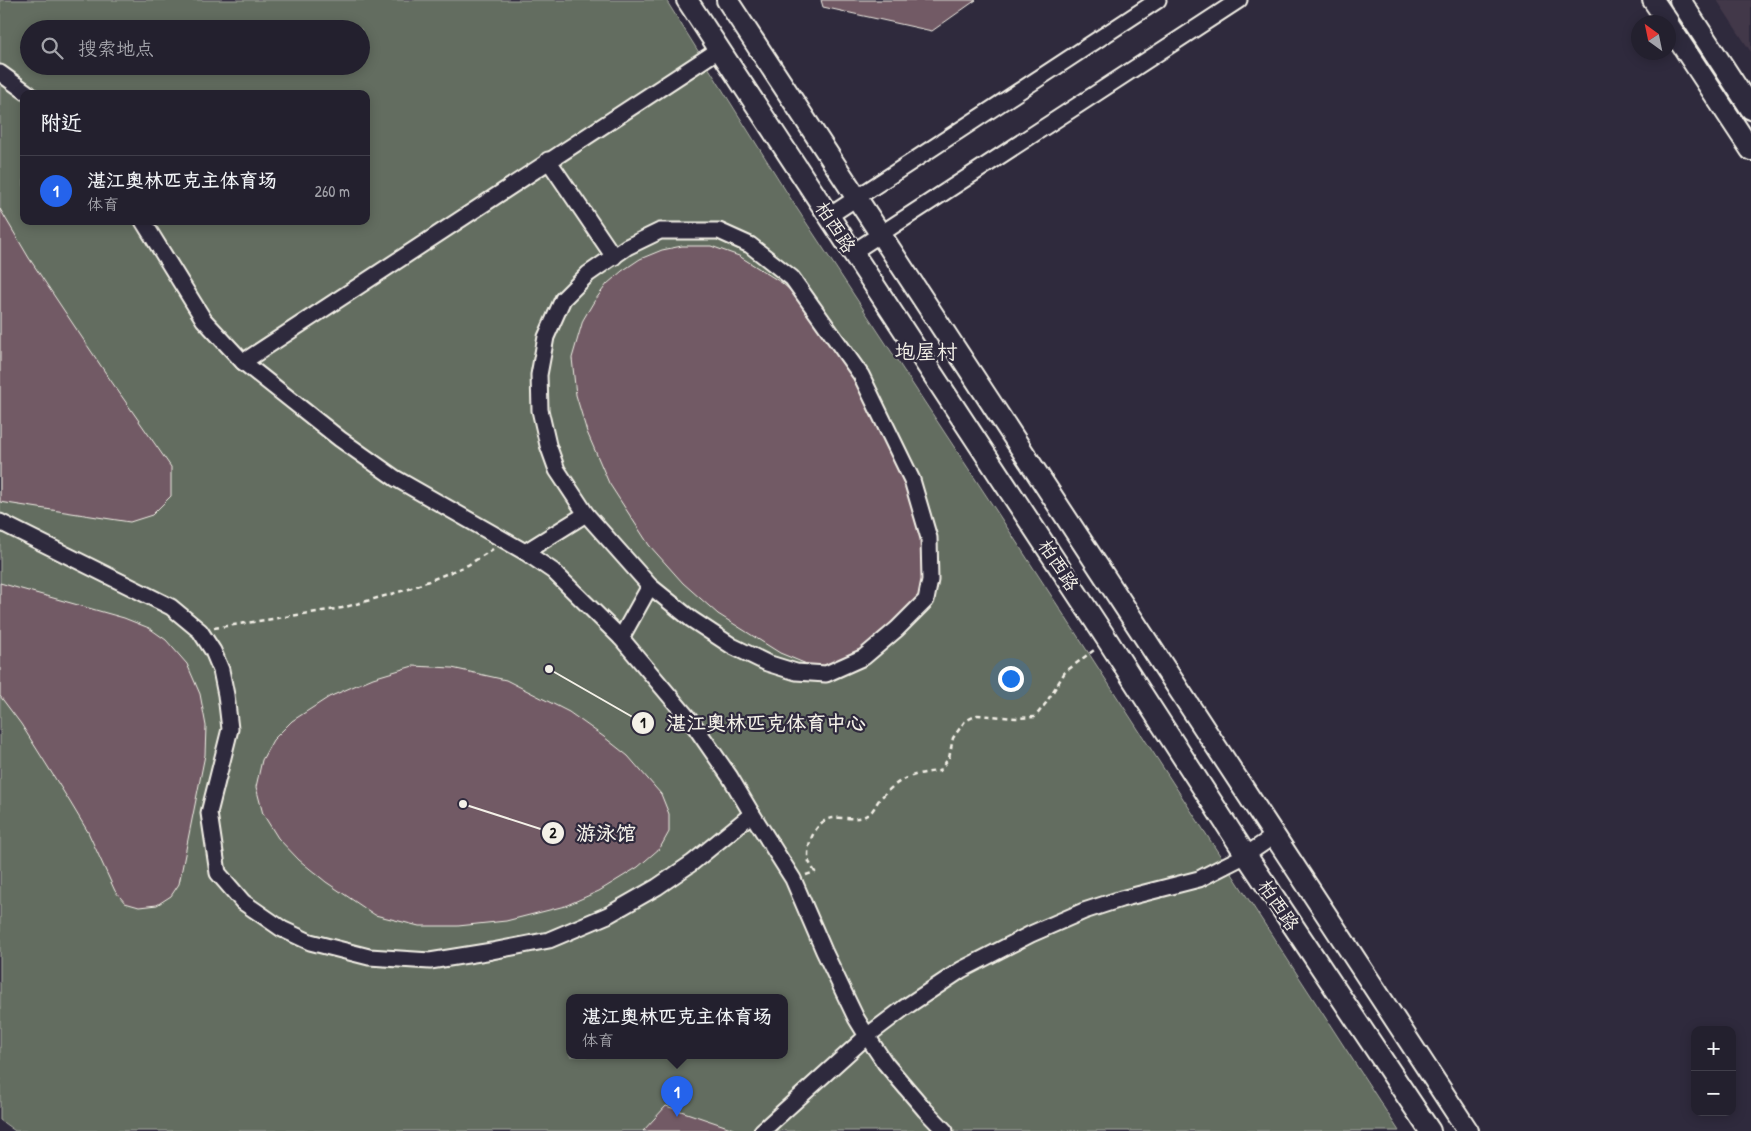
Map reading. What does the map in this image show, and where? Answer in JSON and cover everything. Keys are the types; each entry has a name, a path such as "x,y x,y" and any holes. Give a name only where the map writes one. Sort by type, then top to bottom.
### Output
{"main road":[{"name":"柏西路","path":"687,0 1108,641 1246,855 1430,1131"},
{"name":"柏西路","path":"727,0 1468,1131"},
{"path":"1653,0 1663,15"},
{"path":"1680,0 1751,109"},
{"path":"1676,35 1751,150"}],"street":[{"path":"829,216 1158,0"},
{"path":"853,252 1239,0"},
{"path":"244,362 548,160 720,49"},
{"path":"0,72 24,90"},
{"path":"548,160 614,256"},
{"path":"145,225 204,320 244,362 340,439 395,478 505,542 526,552 553,571 621,638 694,725 730,777 793,879 856,1018 885,1063 945,1131"},
{"path":"660,231 719,232 750,245 792,278 861,375 912,480 929,538 930,580 926,600 897,629 864,657 826,674 796,672 767,663 732,646 691,619 650,586 586,514 558,470 548,445 540,410 539,375 546,337 563,299 588,274 627,247 660,231"},
{"path":"526,552 586,514"},
{"path":"0,522 171,608 200,631 213,651 221,670 230,729 209,813 218,874 243,902 282,929 310,942 369,957 430,961 549,940 608,915 657,887 692,863 752,814"},
{"path":"621,638 650,586"},
{"path":"762,1131 867,1036 904,1008 962,970 1030,934 1094,908 1199,879 1246,855 1274,836"}],"path":[{"path":"200,631 227,625 342,608 409,589 468,565 505,542"},
{"path":"793,879 815,872 809,861 810,842 816,828 828,819 856,818 870,813 878,801 897,782 920,773 939,771 949,758 953,738 965,721 978,715 1016,718 1035,717 1046,704 1065,672 1083,657 1108,641"}],"shaded area":[{"path":"1717,0 1751,0 1751,52"}],"green space":[{"path":"0,0 666,0 796,207 997,512 1399,1131 15,1131 0,1120"}],"building":[{"path":"821,0 976,0 932,31 823,7"},
{"path":"0,209 29,258 171,467 171,496 152,515 130,522 0,502"},
{"path":"682,246 711,246 739,256 782,283 827,323 910,481 920,532 923,571 919,602 845,667 814,667 780,653 718,614 683,583 649,545 609,483 587,432 576,395 572,358 583,320 607,284 622,271 640,259 662,250"},
{"path":"0,583 124,618 149,628 166,640 187,664 200,694 206,726 205,755 179,884 171,896 157,905 139,907 125,903 115,891 88,832 21,724 0,696"},
{"path":"413,666 452,668 506,680 569,712 604,737 628,756 661,794 669,814 669,832 660,848 638,867 599,891 565,906 506,921 458,926 419,926 375,915 326,882 299,860 278,838 263,814 256,787 262,760 273,740 292,721 329,697 373,678"},
{"path":"666,1106 728,1127 738,1131 643,1131"}],"place":[{"name":"湛江奥林匹克体育中心","path":"549,669"},
{"name":"游泳馆","path":"463,804"},
{"name":"湛江奥林匹克主体育场","path":"677,1117"}],"district":[{"name":"垉屋村","path":"926,352"}]}
